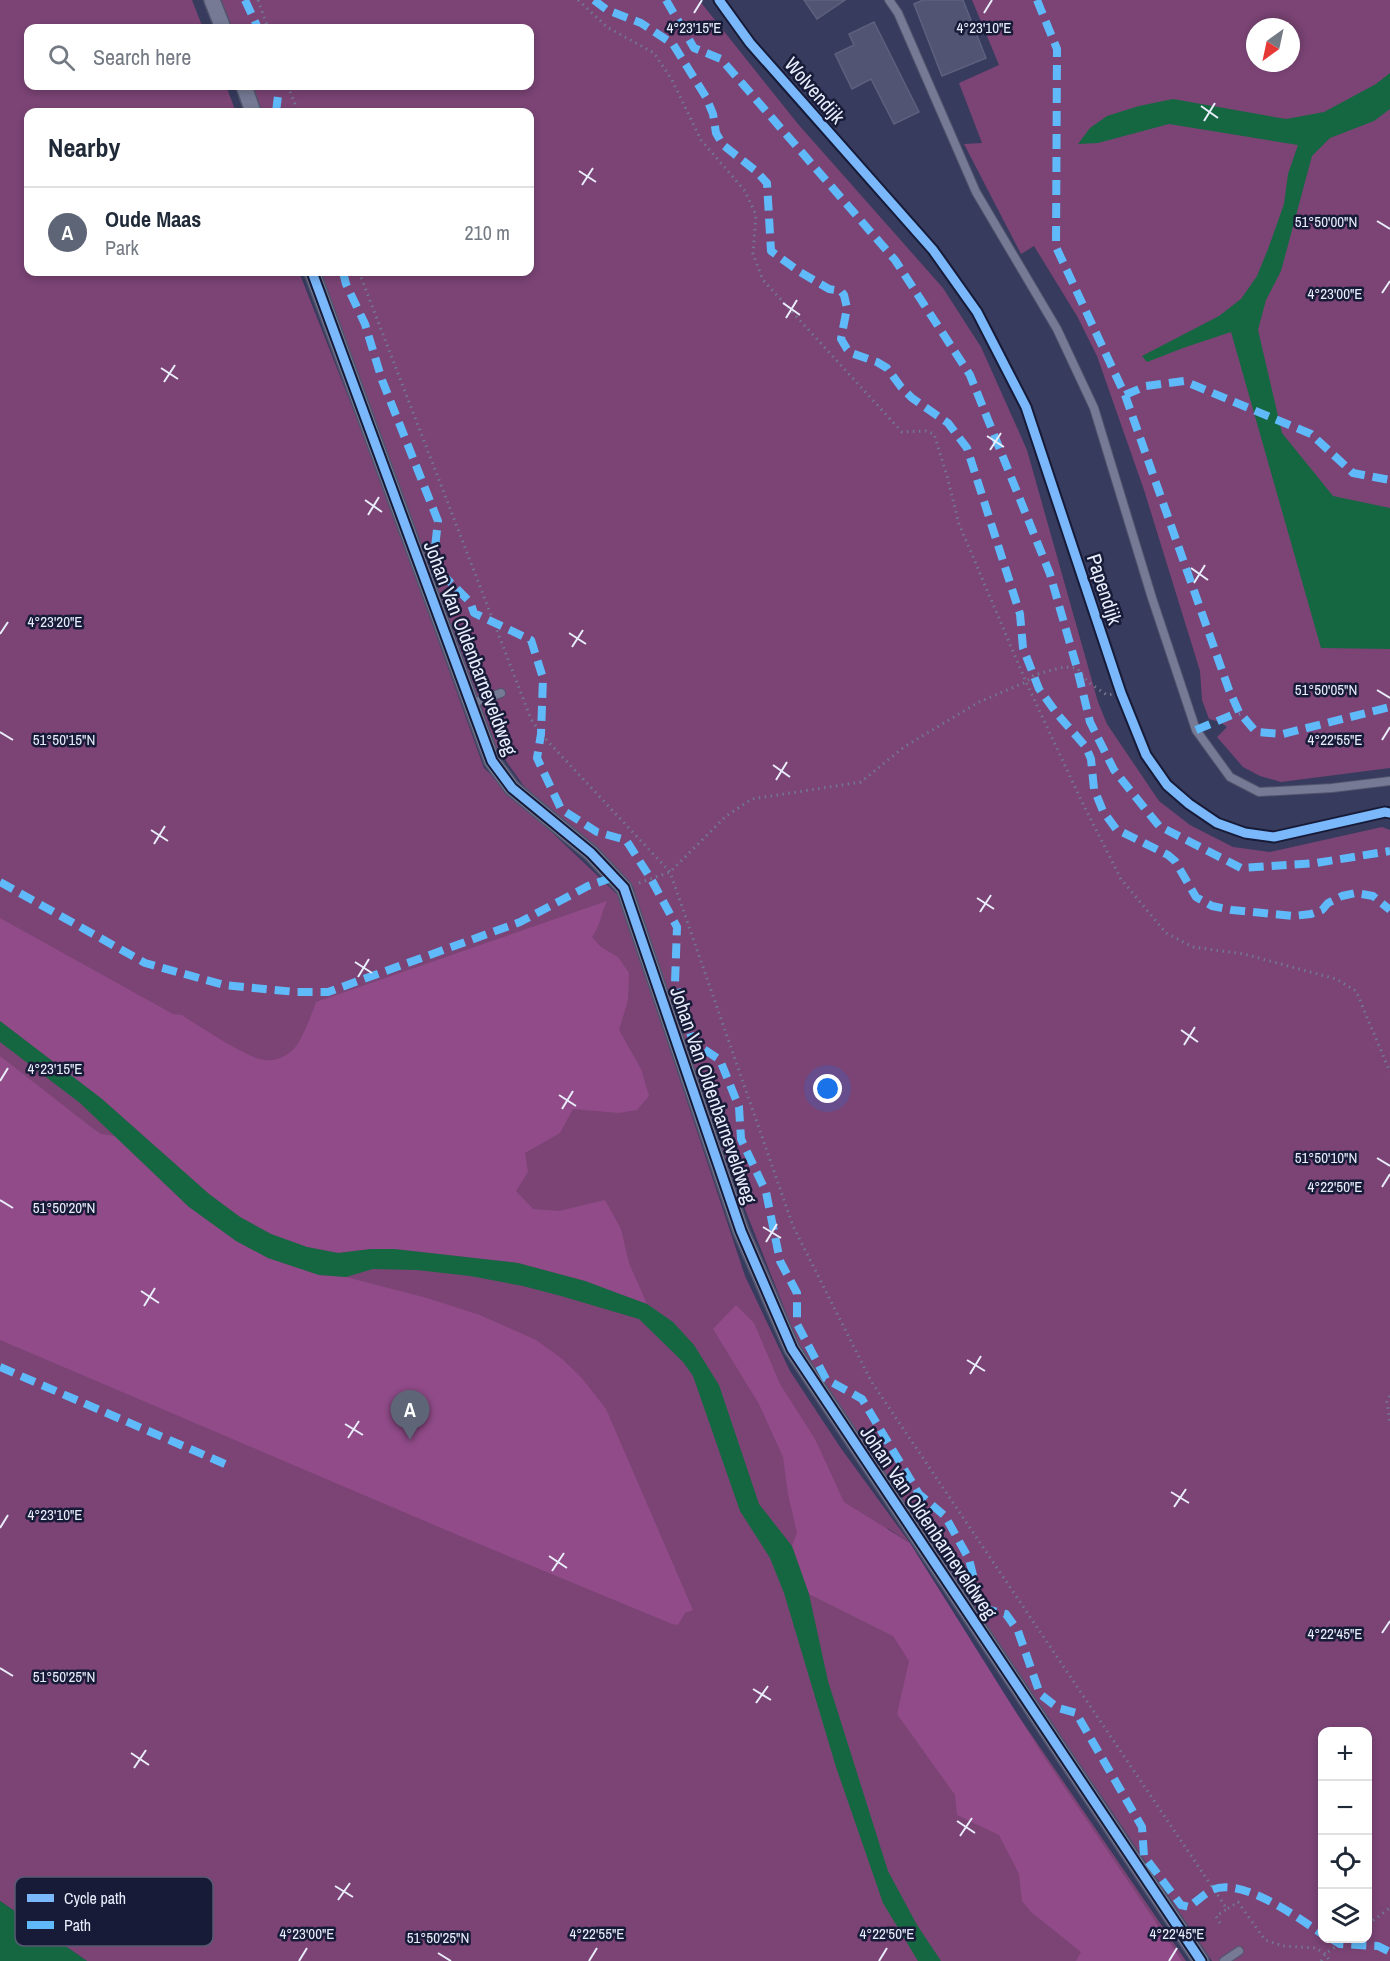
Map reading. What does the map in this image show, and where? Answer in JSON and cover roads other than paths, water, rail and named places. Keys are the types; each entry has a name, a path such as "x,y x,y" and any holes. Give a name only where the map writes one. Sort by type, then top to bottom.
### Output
{"street":[{"path":"212,0 221,24"},
{"path":"245,90 252,108"},
{"name":"Johan Van Oldenbarneveldweg","path":"313,276 492,761 512,788 591,854 624,888 741,1231 792,1349 1201,1961"}],"lane":[{"path":"889,0 898,13 976,192 1057,329 1094,408 1152,598 1196,730 1230,777 1259,792 1332,788 1390,781"},
{"path":"470,704 501,693"},
{"path":"1224,1961 1239,1951"}],"place":[{"name":"Oude Maas","path":"410,1440"}]}
